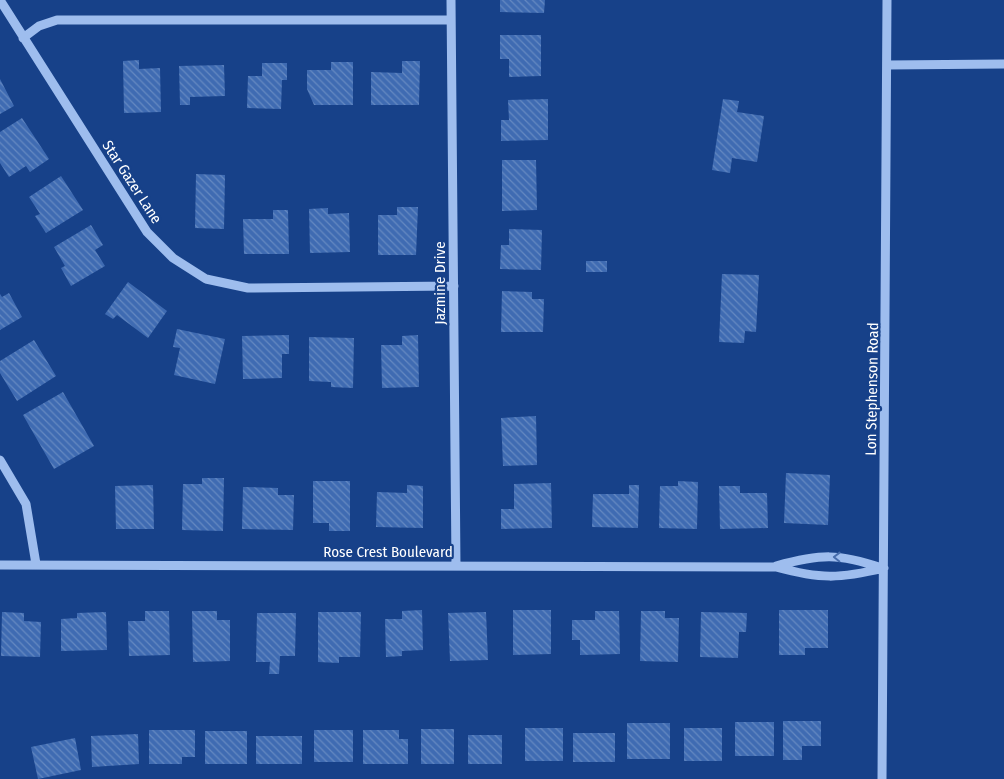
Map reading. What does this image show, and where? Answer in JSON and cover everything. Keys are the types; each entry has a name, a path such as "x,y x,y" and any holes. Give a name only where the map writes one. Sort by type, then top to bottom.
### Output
{"street":[{"name":"Star Gazer Lane","path":"0,0 146,232 173,258 206,279 248,288 454,286"},
{"name":"Jazmine Drive","path":"451,0 456,566"},
{"name":"Lon Stephenson Road","path":"882,779 887,0"},
{"path":"23,38 39,26 57,20 451,20"},
{"path":"887,65 1004,64"},
{"path":"0,460 26,504 36,564"},
{"name":"Rose Crest Boulevard","path":"0,565 776,566 811,556 850,557 884,568"},
{"name":"Rose Crest Boulevard","path":"776,566 809,576 850,577 884,568"}],"building":[{"path":"500,0 545,0 544,13 500,12"},
{"path":"500,35 541,35 541,76 509,77 509,59 500,59"},
{"path":"139,60 139,69 160,68 161,112 124,113 123,61"},
{"path":"402,61 420,61 419,105 371,105 371,72 402,73"},
{"path":"331,62 353,62 353,105 314,105 307,89 307,70 331,70"},
{"path":"262,63 287,63 287,80 282,80 281,109 247,108 248,76 262,76"},
{"path":"224,65 225,96 190,97 190,105 180,105 179,66"},
{"path":"0,79 14,106 0,114"},
{"path":"548,99 548,140 501,141 501,120 509,120 508,100"},
{"path":"723,99 739,101 737,112 764,116 757,162 732,158 730,173 712,170"},
{"path":"22,118 49,159 30,172 26,166 9,177 0,163 0,132"},
{"path":"502,160 536,160 537,210 502,211"},
{"path":"196,174 225,175 224,229 195,228"},
{"path":"61,176 83,210 46,233 35,216 40,214 29,197"},
{"path":"397,207 418,207 416,255 378,255 378,215 397,215"},
{"path":"328,208 328,214 349,213 350,252 310,253 309,209"},
{"path":"273,210 288,210 289,254 244,254 243,219 273,219"},
{"path":"91,225 103,245 95,250 105,266 71,286 61,268 65,266 54,247"},
{"path":"509,229 542,230 541,270 500,269 501,245 509,245"},
{"path":"586,261 607,261 607,272 586,272"},
{"path":"722,274 759,275 756,332 745,331 744,343 719,342"},
{"path":"128,282 167,311 148,338 117,315 113,319 105,314"},
{"path":"502,291 532,292 532,299 544,299 543,332 501,332"},
{"path":"9,293 22,317 0,330 0,294 2,297"},
{"path":"177,329 225,339 215,384 174,375 180,348 173,347"},
{"path":"289,335 289,354 282,354 282,378 243,379 242,336"},
{"path":"418,335 419,387 382,388 381,345 402,345 402,336"},
{"path":"309,337 354,338 353,388 331,387 331,382 309,381"},
{"path":"34,340 56,376 17,401 0,373 0,361"},
{"path":"63,392 94,446 54,469 23,415"},
{"path":"536,416 537,465 503,466 501,418"},
{"path":"786,473 830,475 828,525 784,523"},
{"path":"202,478 224,478 223,531 182,530 183,484 202,484"},
{"path":"313,481 350,481 350,531 329,531 329,523 313,523"},
{"path":"678,481 698,482 697,529 659,528 660,486 678,486"},
{"path":"551,483 552,528 501,529 501,509 514,509 514,484"},
{"path":"153,485 154,529 116,529 115,486"},
{"path":"407,485 423,486 423,528 376,527 377,492 407,493"},
{"path":"629,485 639,485 638,528 592,527 593,494 629,494"},
{"path":"719,486 740,486 740,493 767,493 768,528 720,529"},
{"path":"243,487 278,488 278,495 294,495 293,530 242,529"},
{"path":"422,610 423,650 402,651 402,656 386,657 385,619 402,619 402,611"},
{"path":"513,610 551,610 551,654 513,655"},
{"path":"779,610 828,610 828,648 805,648 805,655 779,655"},
{"path":"145,611 169,611 170,655 129,656 128,621 145,621"},
{"path":"192,611 217,611 217,620 230,620 230,661 193,662"},
{"path":"595,611 619,611 620,654 580,655 580,640 572,640 572,620 595,620"},
{"path":"641,611 665,611 665,618 679,618 678,662 640,661"},
{"path":"2,612 24,613 24,621 41,622 40,657 1,656"},
{"path":"106,612 107,650 61,651 61,619 77,618 77,613"},
{"path":"318,612 361,612 360,657 339,657 339,663 318,662"},
{"path":"486,612 488,660 450,661 448,613"},
{"path":"701,612 747,613 746,632 739,632 738,658 700,657"},
{"path":"257,613 296,613 295,656 280,656 279,674 269,674 270,662 256,662"},
{"path":"783,721 821,721 821,746 802,746 802,760 783,760"},
{"path":"735,722 774,722 774,756 735,756"},
{"path":"627,723 670,723 670,759 627,759"},
{"path":"525,728 563,728 563,761 525,761"},
{"path":"684,728 722,728 722,761 684,761"},
{"path":"421,729 454,729 454,764 421,764"},
{"path":"149,730 195,730 195,757 182,757 182,764 149,764"},
{"path":"314,730 353,730 353,762 314,762"},
{"path":"363,730 399,730 399,739 408,739 408,764 363,764"},
{"path":"205,731 247,731 247,764 205,764"},
{"path":"573,733 615,733 615,762 573,762"},
{"path":"138,734 139,764 92,767 91,736"},
{"path":"468,735 502,735 502,764 468,764"},
{"path":"256,736 302,736 302,764 256,764"},
{"path":"75,738 81,770 38,779 31,747"}]}
